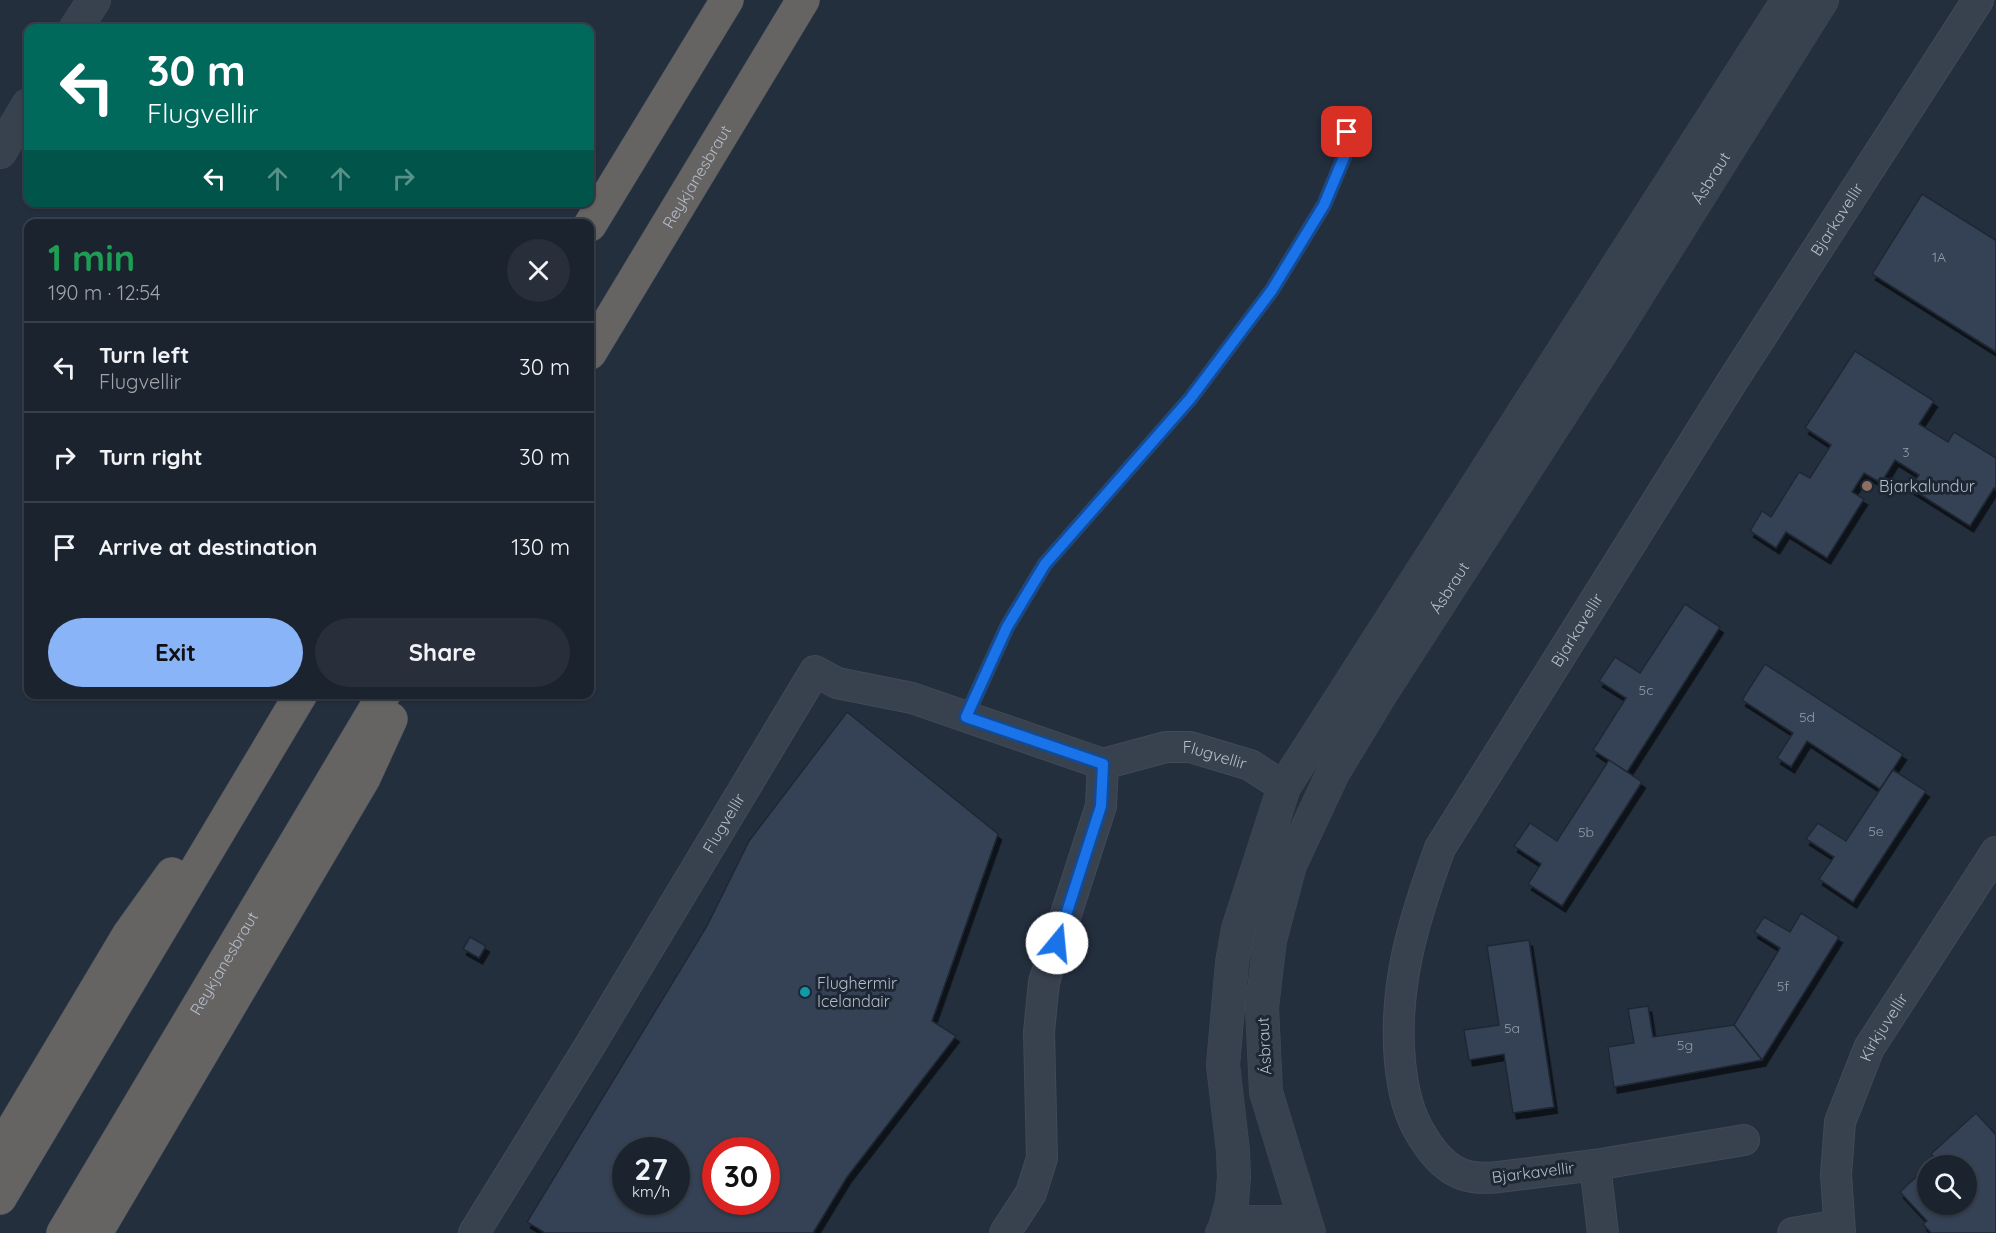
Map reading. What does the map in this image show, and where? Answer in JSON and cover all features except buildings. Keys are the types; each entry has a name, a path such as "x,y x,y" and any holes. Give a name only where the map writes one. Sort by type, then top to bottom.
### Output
{"highway":[{"path":"594,219 727,0"},
{"name":"Reykjanesbraut","path":"594,345 803,0"},
{"path":"0,1150 129,934 297,699"},
{"path":"0,1198 298,699"},
{"name":"Reykjanesbraut","path":"63,1233 381,699"},
{"path":"96,1233 364,778 400,699"}],"street":[{"path":"79,24 94,0"},
{"name":"Ásbraut","path":"1223,1232 1232,1202 1234,1177 1223,1065 1232,963 1238,929 1284,788 1788,0"},
{"name":"Ásbraut","path":"1309,1233 1266,1092 1262,1007 1269,940 1290,865 1334,773 1383,692 1822,0"},
{"name":"Bjarkavellir","path":"1744,1140 1595,1165 1484,1178 1464,1175 1445,1166 1413,1124 1403,1087 1398,1035 1401,982 1421,898 1440,848 1733,380 1978,0"},
{"path":"0,152 24,112"},
{"name":"Flugvellir","path":"474,1233 815,671 837,683 912,698 1103,764 1166,747 1190,747 1250,765 1284,788"},
{"path":"1005,1233 1031,1193 1042,1158 1040,1032 1044,982 1101,806 1103,764"},
{"name":"Kirkjuvellir","path":"1792,1233 1839,1229 1836,1174 1840,1122 1869,1048 1996,852"},
{"name":"Bjarkavellir","path":"1595,1165 1603,1233"},
{"path":"1223,1232 1252,1222 1281,1222 1309,1233"}],"lane":[{"path":"966,717 1007,627 1045,564 1190,399 1272,290 1324,205 1347,150 1347,132 1339,126"}],"place":[{"name":"Bjarkalundur","path":"1867,486"},
{"name":"Flughermir Icelandair","path":"805,992"}],"route":[{"path":"1057,943 1101,806 1103,764 966,717 1007,627 1045,564 1190,399 1272,290 1324,205 1347,150 1347,132"}]}
